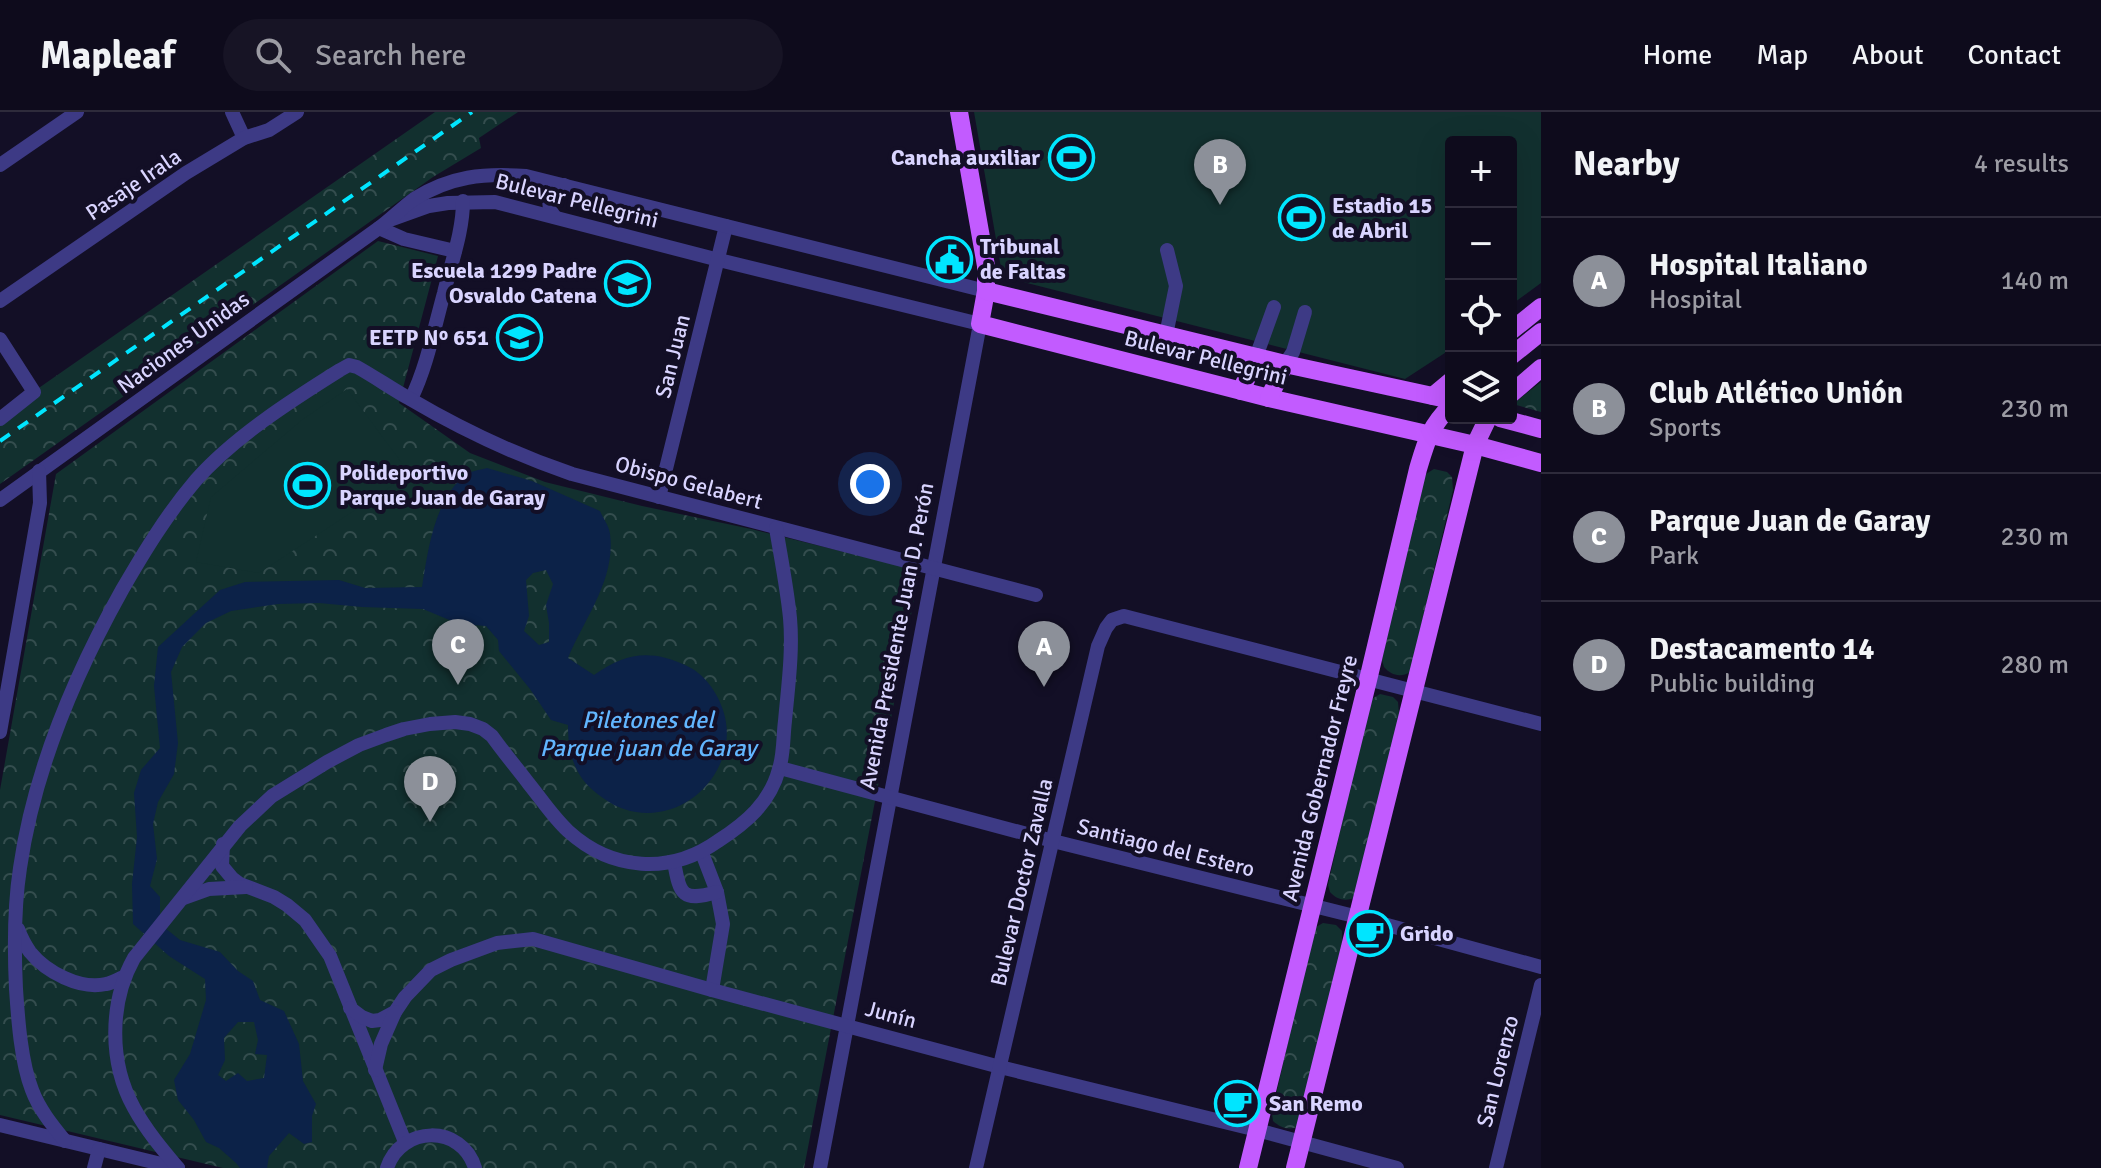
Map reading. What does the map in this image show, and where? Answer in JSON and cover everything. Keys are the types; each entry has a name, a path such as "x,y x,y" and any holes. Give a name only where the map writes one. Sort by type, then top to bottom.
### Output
{"main road":[{"name":"Avenida Presidente Juan D. Perón","path":"959,112 984,246 986,291 980,324"},
{"name":"Bulevar Pellegrini","path":"986,291 1285,364 1442,398"},
{"path":"1517,326 1541,307"},
{"name":"Bulevar Pellegrini","path":"980,324 1541,463"},
{"path":"1516,352 1541,332"},
{"path":"1241,391 1256,357"},
{"path":"1269,398 1285,364"},
{"path":"1517,389 1541,368"},
{"name":"Avenida Gobernador Freyre","path":"1248,1168 1428,435 1445,412"},
{"path":"1517,423 1541,429"},
{"path":"1295,1168 1475,445 1485,424"}],"street":[{"path":"0,165 77,112"},
{"path":"232,112 244,138"},
{"name":"Pasaje Irala","path":"0,301 186,173 244,138 269,130 297,112"},
{"name":"Bulevar Pellegrini","path":"385,224 412,201 461,178 492,174 526,176 986,291"},
{"path":"555,217 550,210 549,199 555,190 564,185"},
{"path":"411,399 421,379 455,251 463,201"},
{"name":"Bulevar Pellegrini","path":"385,224 429,206 463,201 495,202 980,324"},
{"path":"385,224 404,239 455,251"},
{"name":"Naciones Unidas","path":"0,500 385,224"},
{"name":"San Juan","path":"659,497 726,226"},
{"path":"1166,335 1176,286 1167,250"},
{"path":"1256,357 1274,307"},
{"path":"1285,364 1293,352 1305,312"},
{"name":"Avenida Presidente Juan D. Perón","path":"820,1168 980,324"},
{"path":"0,339 34,392 0,419"},
{"name":"Obispo Gelabert","path":"15,924 24,842 61,716 93,643 136,565 199,477 269,418 349,365 530,460 572,474 1036,595"},
{"path":"0,732 40,503 39,471"},
{"path":"178,1168 154,1140 133,1107 122,1081 115,1028 117,1006 124,977 134,958 223,844 272,796 359,745 404,729 455,722 470,724 492,736 554,816 590,847 617,859 646,865 674,862 702,853 756,812 769,795 780,768 789,674 790,620 776,528"},
{"name":"Bulevar Doctor Zavalla","path":"976,1168 1098,646 1112,620 1124,616 1368,680"},
{"path":"1368,680 1541,724"},
{"name":"Santiago del Estero","path":"780,768 1541,967"},
{"path":"223,844 222,866 226,872 240,884 287,905 305,920 330,956 405,1142"},
{"path":"702,853 722,912 723,934 712,990"},
{"path":"674,862 681,891 698,897 717,892"},
{"path":"182,899 209,889 250,887"},
{"path":"15,924 30,952 59,975 98,985 124,977"},
{"path":"15,924 17,1007 29,1078 38,1103 65,1141"},
{"name":"Junín","path":"375,1070 381,1044 395,1012 431,970 497,943 533,939 1000,1067 1397,1168"},
{"name":"San Lorenzo","path":"1496,1168 1541,985"},
{"path":"350,1008 372,1021 395,1012"},
{"path":"0,1125 178,1168"},
{"path":"387,1167 405,1142 430,1134 455,1141 466,1150 475,1168"},
{"path":"94,1168 99,1149"}],"green space":[{"path":"435,112 518,112 479,138 481,148 433,177 0,484 0,415"},
{"path":"974,112 1541,112 1541,283 1517,301 1517,136 1445,136 1445,353 1405,379 1019,281 1001,268"},
{"path":"378,241 438,256 399,403 470,453 545,482 910,568 918,579 804,1168 223,1168 0,1115 0,790 56,474"},
{"path":"1541,382 1541,412 1517,405 1517,401"},
{"name":"Polideportivo Parque Juan de Garay","path":"347,389 410,474 259,573 196,562 211,497 302,420"},
{"path":"1434,469 1447,472 1452,477 1453,490 1410,672 1396,675 1384,667 1382,660 1422,482 1426,474"},
{"path":"1380,694 1393,697 1398,702 1399,715 1356,897 1342,899 1330,892 1328,885 1368,707 1372,699"},
{"path":"1323,923 1336,925 1342,931 1342,943 1299,1126 1285,1128 1273,1121 1272,1113 1312,935 1316,927"}],"water":[{"name":"Piletones del Parque juan de Garay","path":"487,468 532,481 600,511 610,534 608,567 604,583 568,658 594,675 627,658 649,655 692,668 709,684 723,710 727,737 723,758 711,780 685,803 670,810 636,812 603,798 583,780 571,755 568,725 551,720 499,651 498,640 486,626 459,624 423,609 319,603 278,604 231,611 206,623 182,647 171,672 178,743 174,774 158,802 153,824 157,859 150,886 160,897 160,924 180,940 220,952 253,981 260,1000 284,1011 299,1044 303,1081 316,1104 312,1116 312,1142 304,1144 289,1133 269,1156 267,1168 240,1168 219,1148 206,1142 178,1100 174,1080 190,1054 206,1000 205,979 169,956 133,924 132,884 137,837 134,793 141,770 160,748 154,686 158,647 220,590 245,582 339,580 365,588 422,587 434,527 446,499 466,474","holes":["546,570 553,584 546,605 549,642 539,645 524,631 529,616 526,580 533,573","238,1022 254,1022 258,1040 255,1054 267,1055 264,1078 247,1081 238,1073 226,1081 218,1075 225,1060 224,1038"]}],"railway":[{"path":"0,441 472,112"}],"place":[{"name":"Cancha auxiliar","path":"1071,157"},
{"name":"Club Atlético Unión","path":"1220,205"},
{"name":"Estadio 15 de Abril","path":"1301,218"},
{"name":"Tribunal de Faltas","path":"949,259"},
{"name":"Escuela 1299 Padre Osvaldo Catena","path":"628,283"},
{"name":"EETP Nº 651","path":"520,337"},
{"name":"Polideportivo Parque Juan de Garay","path":"308,485"},
{"name":"Parque Juan de Garay","path":"458,685"},
{"name":"Hospital Italiano","path":"1044,687"},
{"name":"Destacamento 14","path":"430,822"},
{"name":"Grido","path":"1369,933"},
{"name":"San Remo","path":"1238,1103"}]}
